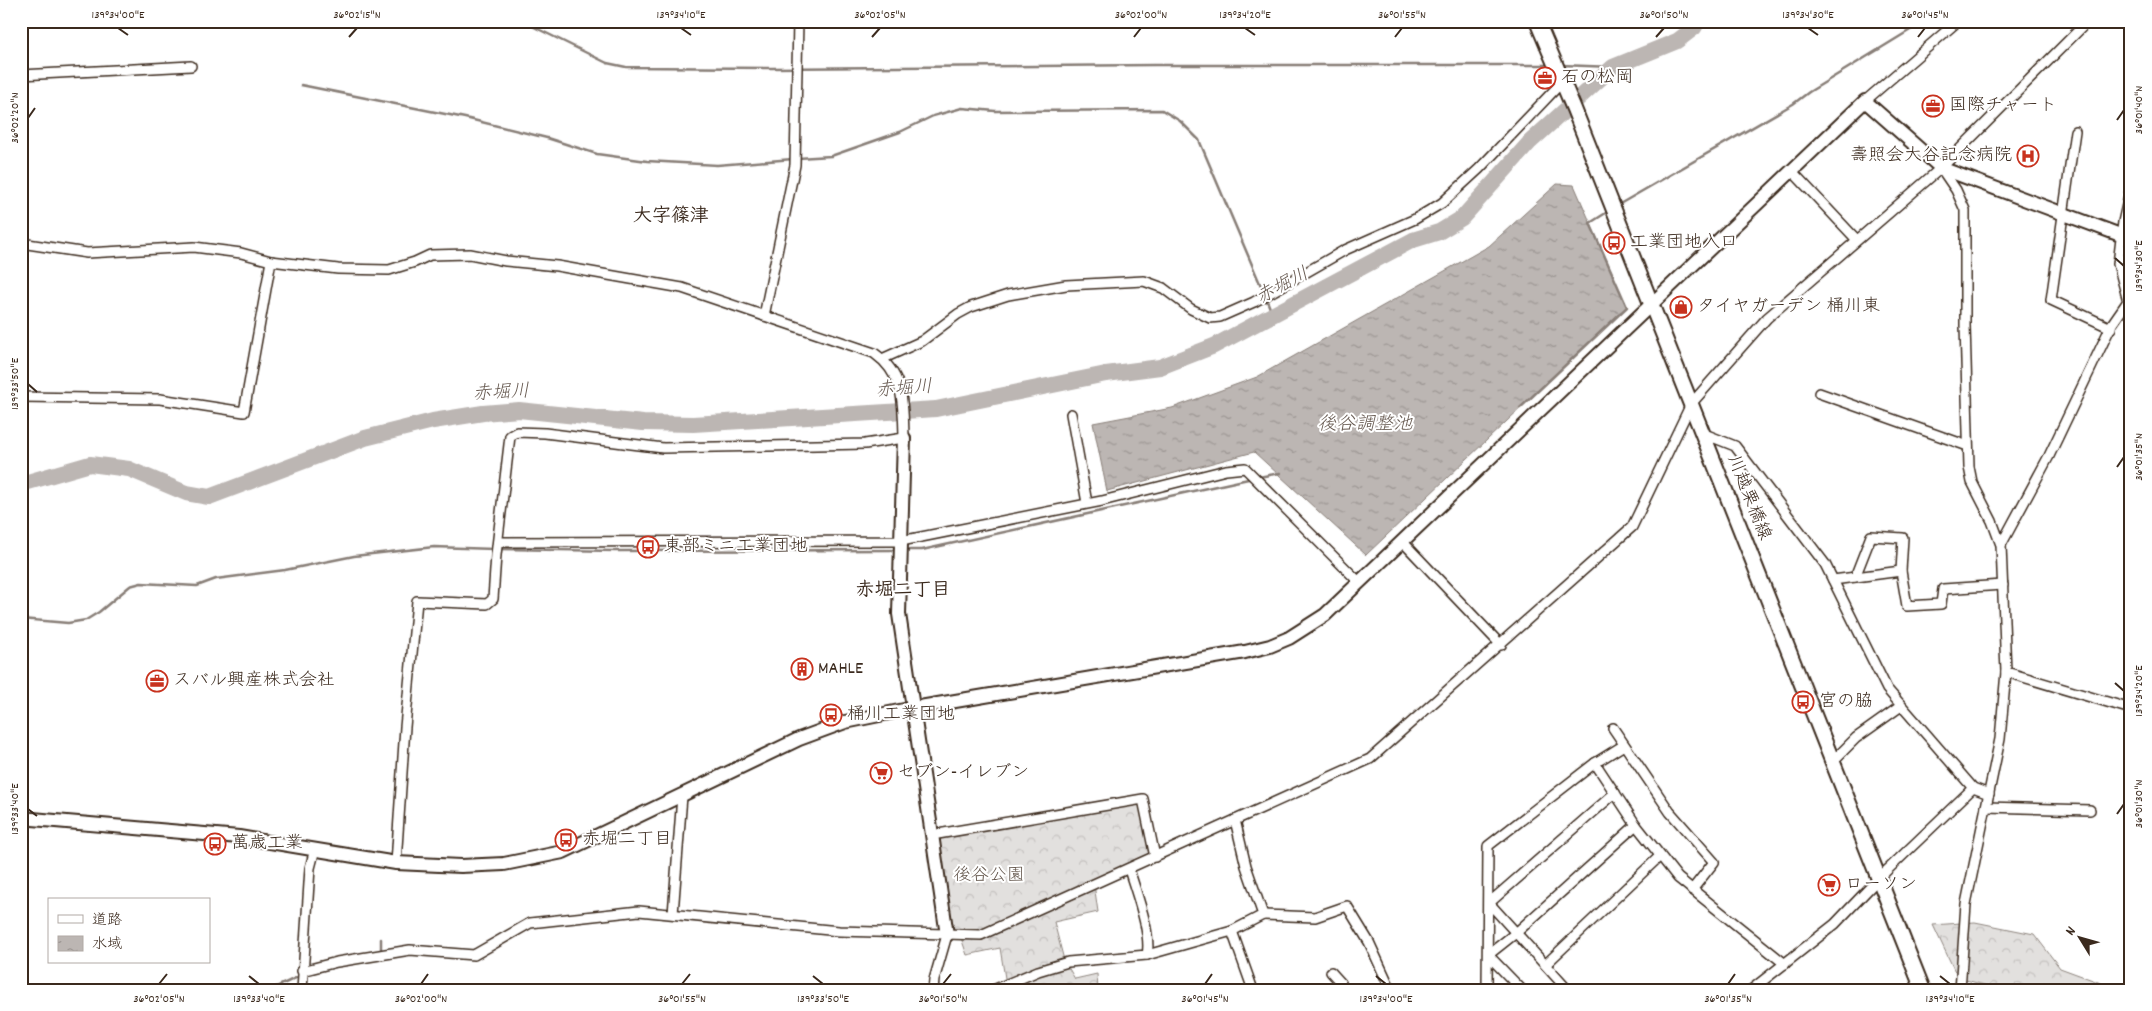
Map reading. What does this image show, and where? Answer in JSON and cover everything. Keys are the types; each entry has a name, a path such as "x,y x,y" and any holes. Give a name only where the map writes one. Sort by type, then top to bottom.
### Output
{"main road":[{"name":"川越栗橋線","path":"1537,21 1692,404 1923,990"}],"street":[{"path":"764,316 795,165 798,21"},
{"path":"21,818 239,836 396,863 462,866 504,864 563,852 826,728 866,717 914,708 1212,658 1270,646 1288,638 1318,620 1791,170 1865,101 1958,21"},
{"path":"302,971 337,962 410,950 474,956 530,923 639,911 839,931 981,935 1370,759 1632,527 1692,404 1767,318 1941,168 2088,21"},
{"path":"21,75 191,66"},
{"path":"882,358 922,341 958,314 971,307 1008,295 1066,285 1144,281 1163,288 1191,309 1210,318 1220,316 1254,302 1345,250 1415,219 1442,203 1564,85"},
{"path":"1865,101 1941,168 1956,190 1965,210 1965,325 1969,467 1972,482 1992,521 2001,545 2006,672 2000,739 1966,904 1960,990"},
{"path":"2075,131 2051,300 2111,328"},
{"path":"1941,168 2126,237"},
{"path":"1791,170 1857,240"},
{"path":"2001,545 2049,456 2111,328 2128,300 2118,264 2126,237 2131,187"},
{"path":"21,243 87,252 192,247 241,253 271,262 338,269 389,270 430,256 470,254 506,261 557,266 682,288 874,353 882,358 894,373 903,395 904,438 899,614 946,935 933,990"},
{"path":"21,397 160,398 244,412 271,262"},
{"path":"1819,393 1968,446"},
{"path":"1071,414 1087,503"},
{"path":"396,863 404,727 416,601 487,604 493,599 510,436 517,432 545,432 664,448 865,444 904,438"},
{"path":"1702,433 1735,446 1825,564 1887,689 1973,788 1989,794"},
{"path":"498,542 901,541 1102,501 1226,470 1245,468 1359,582"},
{"path":"1855,577 1871,536 1903,538 1902,571 1907,606 1941,604 1942,589 2003,585"},
{"path":"1402,541 1501,645"},
{"path":"1833,580 1902,571"},
{"path":"2006,672 2131,709"},
{"path":"1833,761 1856,738 1901,706"},
{"path":"1613,728 1670,812 1714,862 1692,890"},
{"path":"1487,990 1488,846 1595,763 1624,745"},
{"path":"1595,763 1636,825 1678,878 1785,964"},
{"path":"1751,990 1835,924 1973,788"},
{"path":"1489,903 1615,793"},
{"path":"673,914 682,796"},
{"path":"932,835 1143,799 1155,856"},
{"path":"1986,807 2090,810"},
{"path":"1235,820 1246,866 1263,915"},
{"path":"1488,955 1517,932 1636,825"},
{"path":"302,990 310,868 315,849"},
{"path":"1546,964 1660,856"},
{"path":"1128,869 1144,918 1147,955"},
{"path":"1489,903 1566,988 1562,990"},
{"path":"993,990 1038,971 1068,962 1147,955 1232,931 1263,915 1315,917 1347,906 1369,942 1391,990"},
{"path":"1232,931 1253,990"},
{"path":"1488,955 1522,990"},
{"path":"1331,972 1341,983 1341,990"}],"green space":[{"name":"後谷公園","path":"1143,799 1155,857 1094,884 1098,912 1054,922 1064,960 1075,979 1097,974 1098,990 1007,990 1000,948 967,955 960,935 947,935 932,835"},
{"path":"1975,922 2034,934 2060,968 2109,986 2111,990 2004,990 1958,978 1933,925"}],"water":[{"name":"後谷調整池","path":"1557,184 1574,185 1627,307 1366,555 1254,452 1107,491 1093,423 1172,408 1257,377 1489,246"}],"waterway":[{"path":"522,21 607,63 626,67 1551,65"},
{"name":"赤堀川","path":"21,484 90,464 129,469 186,493 209,497 365,438 433,421 483,413 519,410 643,423 693,424 936,409 1106,374 1160,367 1214,346 1413,240 1439,232 1462,218 1530,142 1613,67 1677,41 1694,28 1698,21"},
{"path":"1618,205 1793,104 1809,92 1925,21"},
{"path":"1561,65 1613,67"},
{"path":"301,85 465,118 547,138 597,154 647,161 717,165 793,159"},
{"path":"798,158 831,156 900,132 933,116 962,108 995,111 1162,110 1180,121 1199,140 1264,293"},
{"path":"1520,408 1627,307 1590,223 1609,211"},
{"path":"1266,298 1273,316"},
{"path":"1259,477 1280,473"},
{"path":"904,550 922,550 1253,478"},
{"path":"21,619 68,623 86,620 99,612 130,586 141,583 197,586 216,579 285,570 354,556 434,547 494,549"},
{"path":"499,549 616,551 896,550"},
{"path":"381,939 381,952"},
{"path":"270,990 300,976"}],"place":[{"name":"石の松岡","path":"1545,78"},
{"name":"国際チャート","path":"1933,106"},
{"name":"壽照会大谷記念病院","path":"2028,156"},
{"name":"工業団地入口","path":"1614,243"},
{"name":"タイヤガーデン 桶川東","path":"1681,307"},
{"name":"東部ミニ工業団地","path":"648,547"},
{"name":"MAHLE","path":"802,669"},
{"name":"スバル興産株式会社","path":"157,681"},
{"name":"宮の脇","path":"1803,702"},
{"name":"桶川工業団地","path":"831,715"},
{"name":"セブン-イレブン","path":"881,773"},
{"name":"赤堀二丁目","path":"566,840"},
{"name":"萬歳工業","path":"215,844"},
{"name":"ローソン","path":"1829,885"}],"district":[{"name":"大字篠津","path":"671,217"},
{"name":"赤堀二丁目","path":"903,591"}]}
